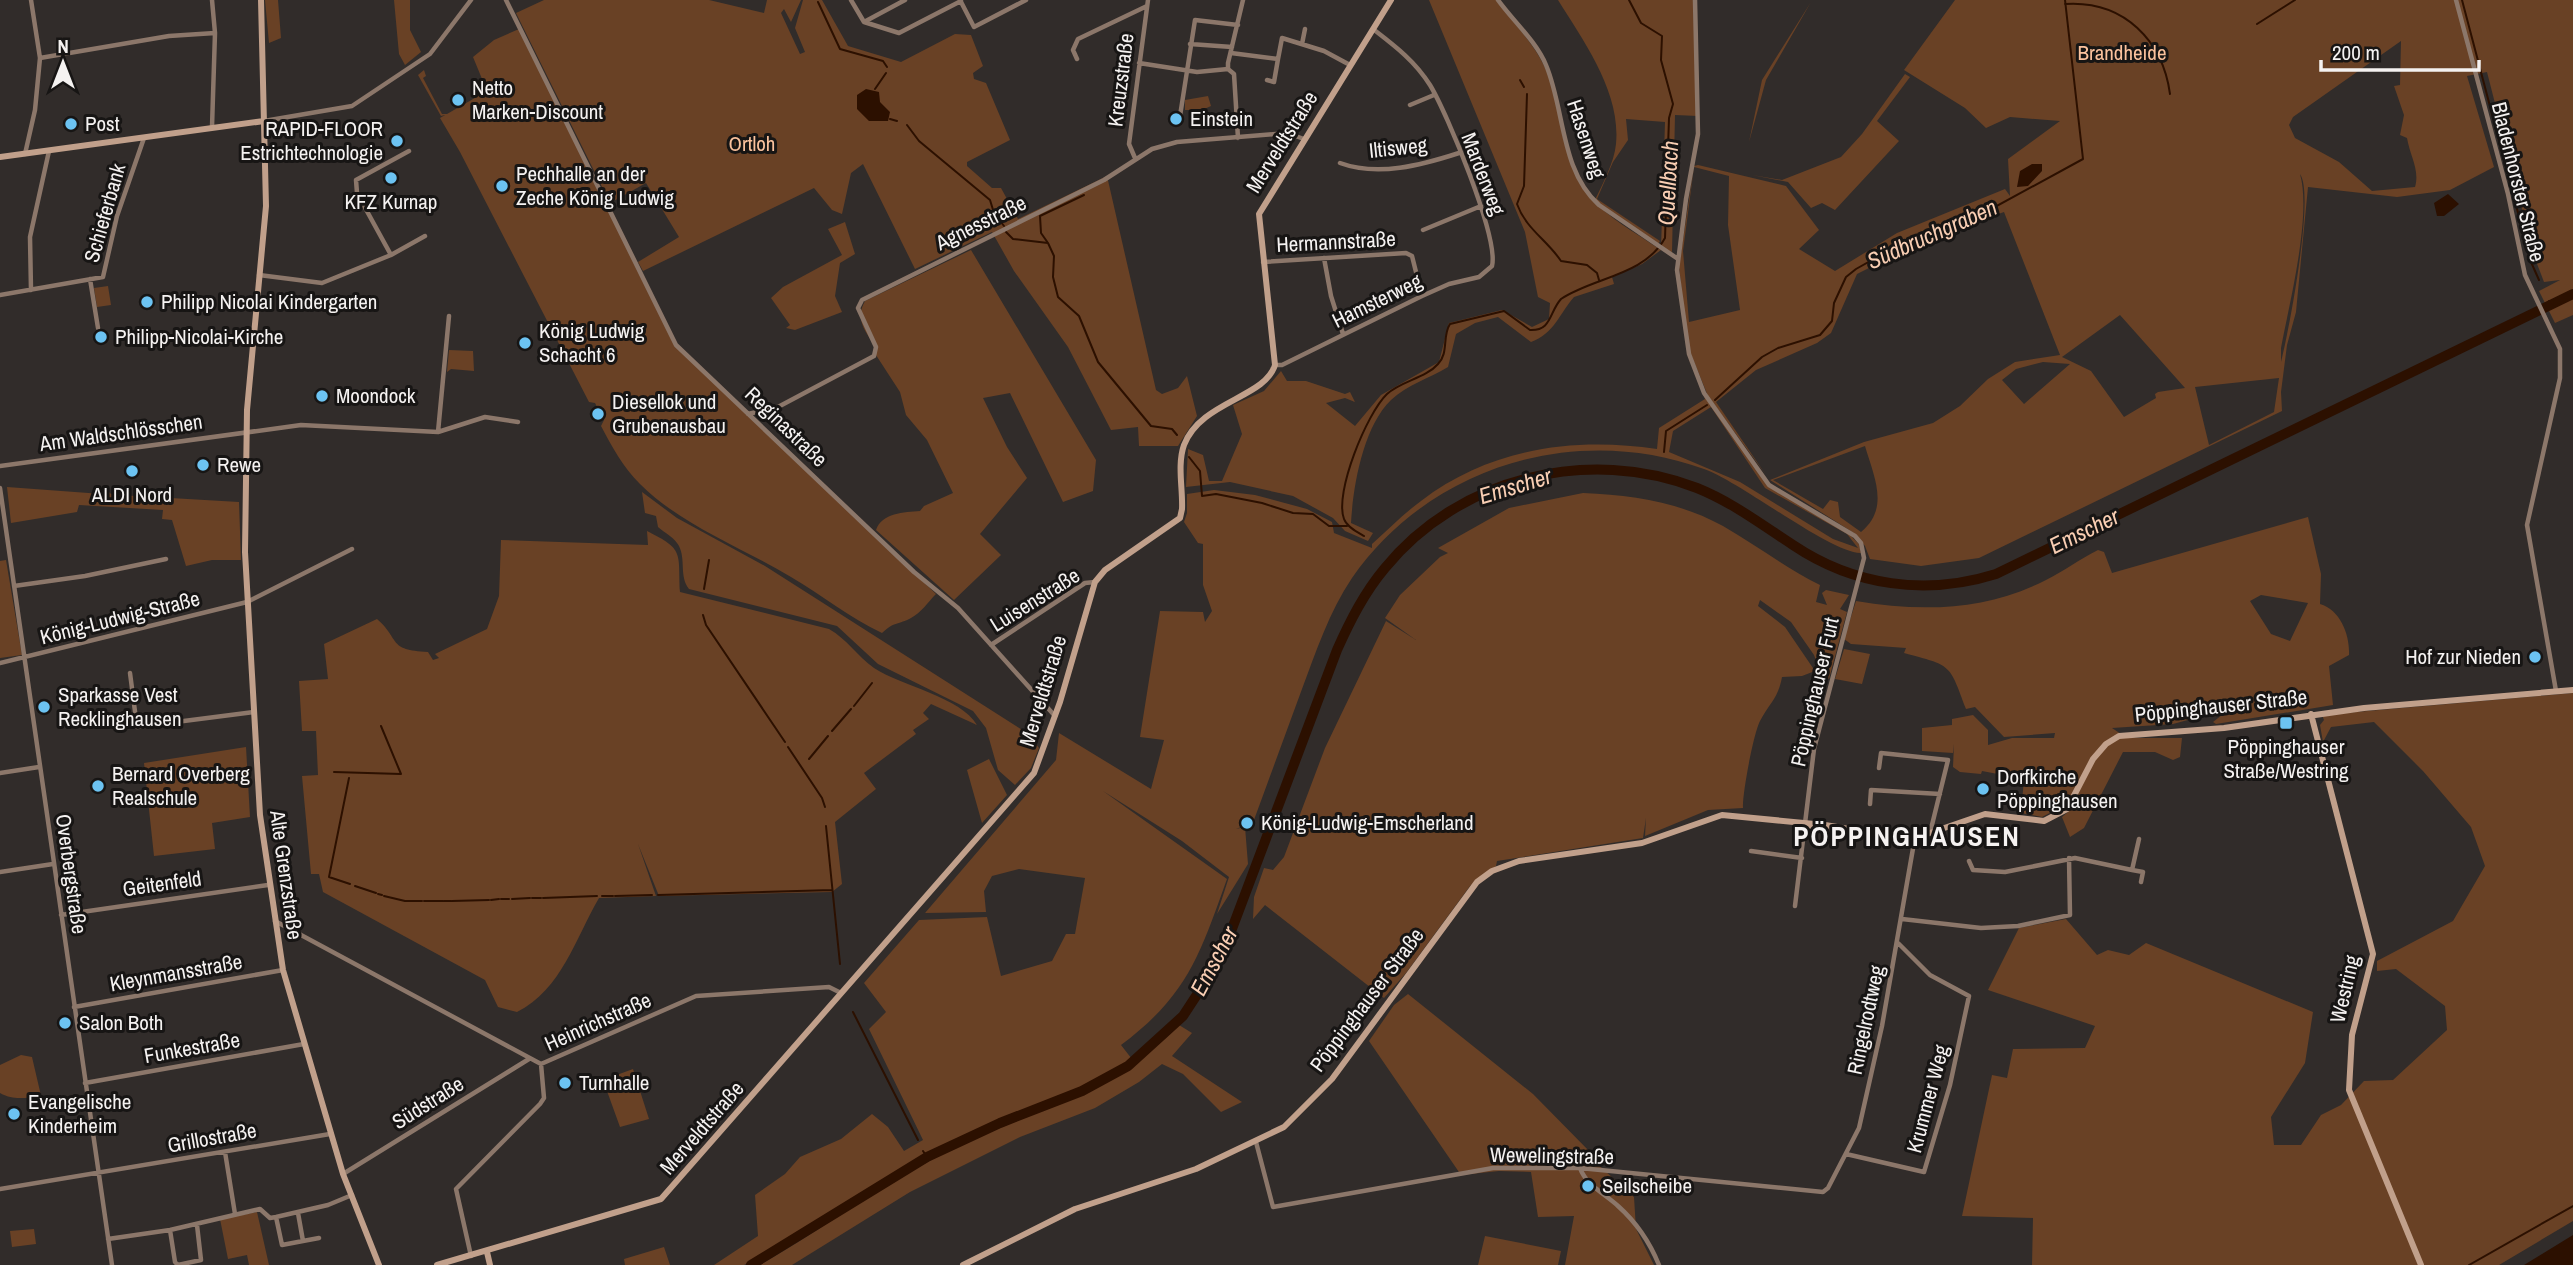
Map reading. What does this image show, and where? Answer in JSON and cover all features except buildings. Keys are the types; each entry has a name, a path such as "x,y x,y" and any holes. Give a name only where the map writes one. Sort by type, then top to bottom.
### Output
{"main road":[{"name":"Alte Grenzstraße","path":"261,0 266,206 247,432 247,602 260,815 273,920 283,970 343,1174 379,1265"},
{"name":"Merveldtstraße","path":"1275,365 1259,214 1391,0"},
{"path":"0,157 264,121"},
{"path":"1095,582 1105,570 1178,521 1182,509 1181,456 1189,435 1222,405 1265,382 1275,365"},
{"name":"Merveldtstraße","path":"437,1265 660,1199 1021,791 1038,765 1095,582"},
{"name":"Pöppinghauser Straße","path":"963,1265 1085,1205 1196,1169 1284,1127 1332,1079 1477,882 1492,870 1533,859 1642,843 1722,815 1895,837 1930,834 1978,815 2031,822 2058,817 2075,797 2093,759 2106,744 2119,736 2224,728 2311,714 2573,690"},
{"name":"Westring","path":"2311,714 2373,954 2350,1048 2348,1090 2421,1265"},
{"path":"487,1252 490,1265"}],"street":[{"path":"25,154 35,110 40,58 31,0"},
{"path":"212,0 215,33 212,127"},
{"path":"264,121 352,106 422,62 471,0"},
{"name":"Reginastraße","path":"506,0 676,345 914,572 958,608 1055,716"},
{"path":"864,22 905,0"},
{"path":"854,1 864,22 899,33 961,1 974,27 1027,0"},
{"path":"1228,69 1243,0"},
{"name":"Hasenweg","path":"1498,0 1544,61 1572,159 1584,188 1599,205 1678,259"},
{"path":"1678,259 1699,134 1695,0"},
{"name":"Bladenhorster Straße","path":"2456,0 2508,194 2525,275 2560,349 2560,378 2529,504 2527,525 2556,691"},
{"name":"Kreuzstraße","path":"1077,59 1073,50 1078,39 1147,3"},
{"name":"Kreuzstraße","path":"1135,158 1129,144 1147,3"},
{"path":"1180,116 1195,20 1238,25"},
{"path":"1302,44 1305,29"},
{"name":"Marderweg","path":"1373,29 1408,57 1434,95 1480,206 1493,251 1492,266"},
{"path":"40,58 169,36 215,33"},
{"path":"1267,80 1274,82 1282,38 1324,51 1350,65"},
{"path":"1190,44 1232,47"},
{"path":"1231,54 1278,59"},
{"path":"1139,63 1186,70 1228,69 1234,74 1238,138"},
{"path":"1410,105 1434,95"},
{"name":"Agnesstraße","path":"748,414 778,407 874,356 876,347 858,308 862,300 1104,180 1152,149 1177,142 1287,133 1304,139"},
{"name":"Schieferbank","path":"0,295 103,277 117,216 144,138"},
{"path":"31,290 30,237 49,151"},
{"path":"391,255 357,193 356,180 409,151"},
{"name":"Iltisweg","path":"1340,163 1361,168 1398,167 1459,153"},
{"path":"1423,230 1480,206"},
{"path":"259,275 322,283 391,255 425,236"},
{"name":"Hermannstraße","path":"1263,262 1406,253 1412,256 1422,296"},
{"path":"1324,258 1331,296 1343,334"},
{"name":"Pöppinghauser Furt","path":"1678,259 1678,288 1686,344 1704,393 1769,485 1855,536 1863,550 1862,568 1814,749 1806,824"},
{"name":"Hamsterweg","path":"1275,365 1282,365 1449,284 1479,277 1492,266"},
{"path":"90,279 99,328"},
{"path":"438,432 449,316"},
{"path":"247,432 301,425 438,432 485,417 518,422"},
{"name":"Am Waldschlösschen","path":"0,466 247,432"},
{"name":"Overbergstraße","path":"0,488 112,1265"},
{"name":"König-Ludwig-Straße","path":"0,663 247,602 352,548"},
{"path":"14,586 85,576 166,559"},
{"name":"Luisenstraße","path":"991,645 1084,583 1095,582"},
{"path":"130,673 137,727 254,712"},
{"path":"1879,768 1881,753 1947,758 1930,834"},
{"path":"0,773 39,767"},
{"path":"1870,804 1871,790 1940,794"},
{"path":"1795,906 1806,824"},
{"name":"Ringelrodtweg","path":"1815,1194 1828,1188 1858,1128 1898,943 1915,837"},
{"path":"2132,870 2139,839"},
{"path":"1751,851 1802,858"},
{"path":"1902,919 1981,928 2018,926 2070,915 2069,858"},
{"path":"1969,861 1973,870 2005,872 2069,858 2143,872 2141,882"},
{"path":"0,872 53,864"},
{"name":"Geitenfeld","path":"61,915 268,885"},
{"name":"Heinrichstraße","path":"273,920 541,1064 696,996 829,987 842,993"},
{"name":"Krummer Weg","path":"1846,1154 1924,1172 1950,1085 1969,996 1930,975 1898,943"},
{"name":"Kleynmansstraße","path":"74,1007 283,970"},
{"name":"Funkestraße","path":"85,1083 304,1044"},
{"name":"Südstraße","path":"343,1174 529,1059"},
{"path":"471,1256 456,1189 540,1104 544,1098 541,1064"},
{"name":"Grillostraße","path":"0,1189 330,1134"},
{"name":"Wewelingstraße","path":"1256,1142 1273,1207 1493,1168 1580,1168 1815,1194"},
{"path":"225,1152 235,1214"},
{"path":"1580,1168 1584,1179 1620,1208 1637,1226 1659,1265"},
{"path":"108,1239 197,1225 260,1209 270,1218 276,1217 298,1213 352,1195"},
{"path":"298,1213 303,1241"},
{"path":"276,1217 282,1245 319,1238"},
{"path":"170,1230 175,1262 178,1265 201,1260 197,1225"}],"green space":[{"path":"265,0 278,0 281,38 269,43"},
{"path":"394,0 410,0 410,30 421,52 405,65 399,54"},
{"name":"Ortloh","path":"544,0 709,0 764,13 767,0 801,0 791,22 784,9 781,13 800,54 805,52 795,28 803,0 822,0 848,46 901,62 955,34 971,35 983,66 973,73 974,79 986,83 1010,140 967,162 967,166 992,188 1001,188 1018,219 1107,176 1156,390 1162,394 1178,388 1187,376 1197,416 1178,446 1139,446 1138,427 1111,430 1068,347 1014,271 992,232 915,269 863,164 851,173 842,214 832,210 814,188 643,271 638,262 679,237 646,183 610,203 516,13"},
{"path":"1429,0 1497,0 1530,42 1546,70 1570,160 1587,193 1611,217 1661,250 1642,264 1612,277 1614,284 1574,297 1546,334 1531,342 1498,317 1475,323 1456,334 1448,367 1397,395 1381,412 1373,426 1357,475 1351,523 1373,533 1368,541 1345,531 1333,518 1293,496 1230,482 1186,487 1188,449 1203,455 1209,481 1222,481 1242,434 1233,405 1264,391 1281,371 1287,381 1306,381 1345,394 1350,392 1355,402 1345,398 1326,403 1355,426 1381,395 1439,362 1449,323 1502,310 1532,327 1549,319 1550,303 1538,297 1525,232"},
{"path":"1558,0 1693,0 1698,116 1675,115 1672,252 1661,248 1665,122 1626,119 1628,140 1613,162 1597,199 1660,241 1658,244 1595,200 1615,151 1616,125 1613,105 1599,68"},
{"name":"Brandheide","path":"1955,0 2573,0 2573,315 2555,323 2539,291 2560,280 2544,282 2534,256 2487,72 2467,76 2494,167 2450,190 2397,197 2308,187 2296,312 2287,345 2281,392 2282,411 1979,558 1921,566 1870,559 1865,546 1854,533 1770,480 1864,442 1933,423 1960,406 1988,379 2015,362 2060,355 2004,212 1927,239 1857,274 1831,333 1817,343 1756,370 1716,402 1766,475 1708,396 1688,347 1679,266 1694,166 1698,165 1786,186 1819,230 1799,249 1835,271 1897,233 2005,189 2010,196 2008,159 2060,121 2010,117 1986,128 1965,108 1904,70","holes":["2401,41 2400,85 2394,86 2404,115 2400,135 2407,138 2415,169 2415,187 2372,191 2339,162 2295,138 2289,125 2293,117","1694,167 1729,176 1728,225 1740,310 1689,322 1683,251","2300,174 2304,187 2303,234 2281,362 2303,212","2120,315 2185,388 2158,392 2155,394 2156,398 2124,417 2091,371 2062,357","2043,362 2070,364 2024,404 2002,380 2016,369","2279,378 2274,412 2209,445 2195,387","1865,446 1877,492 1875,513 1870,523 1861,532 1840,517 1838,502 1830,500 1823,509 1773,480"]},
{"path":"1811,2 1766,80 1749,142 1762,80"},
{"path":"519,29 676,345 936,594 915,616 882,633 870,627 791,577 674,512 640,484 623,464 601,426 604,420 595,403 589,402 440,118 445,115 441,116 418,75 424,70 426,76 423,78 442,114 447,114 487,91 473,57 494,40"},
{"path":"1905,74 1910,77 1877,121 1899,141 1835,210 1822,203 1811,208 1788,182 1752,175 1782,180 1841,157 1862,134"},
{"path":"1208,96 1211,106 1202,110 1185,110 1185,100"},
{"path":"845,222 855,254 840,263 835,296 842,312 795,330 786,328 790,325 771,298 783,287 842,255 828,229"},
{"path":"971,250 1096,460 1093,491 1063,502 1010,393 983,398 1007,447 1027,478 980,534 1001,555 954,600 876,530 888,517 920,511 924,506 953,493 927,440 906,415 900,392 874,352 877,349 865,331 861,314 865,301"},
{"path":"108,286 111,305 97,307 94,288"},
{"path":"449,350 473,351 474,371 451,369 447,372"},
{"path":"1685,351 1701,389 1769,487 1850,535 1859,544 1861,553 1847,550 1808,531 1741,488 1704,469 1655,456 1606,450 1557,453 1509,464 1464,482 1422,507 1384,539 1352,578 1336,604 1251,828 1248,824 1236,829 1245,827 1248,864 1217,914 1229,877 1182,841 1103,791 1227,879 1199,951 1177,990 1144,1027 1121,1045 1135,1063 1122,1065 1078,1088 960,1137 744,1265 714,1265 758,1236 755,1195 785,1174 800,1157 841,1139 872,1114 888,1127 904,1151 923,1140 869,1029 886,1012 864,983 919,920 987,917 1001,976 1052,961 1066,934 1075,934 1085,878 1019,869 992,876 984,891 986,912 925,913 1056,760 1059,733 1151,789 1164,740 1140,737 1160,611 1203,612 1205,622 1212,611 1203,585 1203,544 1198,543 1184,522 1187,494 1214,490 1255,495 1307,509 1332,522 1334,533 1372,548 1372,544 1414,506 1475,469 1504,458 1564,446 1657,449 1659,428 1705,399","holes":["1711,407 1765,488 1847,534 1858,548 1833,539 1740,482 1669,452 1673,431"]},
{"path":"7,487 102,494 103,490 107,490 111,494 119,492 119,495 239,502 241,560 212,560 186,566 172,520 162,519 163,510 79,505 77,512 11,523"},
{"path":"642,492 677,518 765,566 1038,740 1036,744 1039,748 1031,768 1015,785 998,770 986,728 973,711 878,664 837,626 689,589 684,579 679,546 658,527 656,516 645,513"},
{"path":"1583,493 1638,498 1690,511 1723,526 1820,585 1816,602 1827,605 1822,593 1826,590 1849,595 1840,609 1847,612 1829,679 1823,679 1814,655 1791,622 1760,600 1758,606 1785,627 1815,671 1802,676 1782,677 1776,696 1758,727 1746,777 1743,808 1708,810 1645,836 1646,818 1643,838 1497,861 1496,866 1470,886 1406,973 1384,998 1265,905 1253,919 1254,897 1264,868 1273,870 1284,857 1325,748 1386,621 1416,640 1385,618 1400,595 1440,557 1448,553 1438,548 1509,508"},
{"path":"2308,517 2321,574 2320,604 2339,618 2346,632 2349,648 2349,655 2329,666 2333,705 2216,724 2213,722 2236,704 2214,717 2210,714 2173,724 2112,728 2127,738 2182,738 2180,757 2173,760 2155,752 2123,752 2084,828 2070,837 2062,817 2069,811 2065,805 2042,817 2021,813 2024,779 1982,771 1981,774 1960,772 1953,767 1954,744 1953,753 1922,751 1922,728 1952,725 1952,719 1973,715 1988,730 1988,745 2012,738 2054,738 2055,733 2004,737 1975,707 1966,709 1952,674 1940,664 1904,653 1906,648 1851,644 1844,639 1856,601 1929,607 2000,598 2053,576 2098,550 2104,552 2112,573","holes":["2261,595 2308,603 2290,641 2271,634 2250,601"]},
{"path":"647,531 674,548 679,560 680,592 829,629 874,668 944,699 969,715 977,725 931,704 923,713 929,719 913,730 916,734 864,773 876,789 835,822 842,884 832,892 659,896 638,844 656,896 599,898 566,962 545,990 517,1012 498,1007 485,980 323,892 319,874 311,874 302,776 318,775 316,731 302,731 299,681 328,679 324,644 377,619 400,646 428,652 433,660 439,658 435,654 487,629 499,596 501,540 648,545"},
{"path":"6,560 22,655 0,658 0,561"},
{"path":"1844,649 1870,654 1862,684 1835,679"},
{"path":"2573,693 2573,1221 2499,1265 2032,1265 2033,1218 1962,1216 1992,1075 2007,1078 2013,1049 2085,1048 2095,1026 1988,990 2019,928 2066,919 2097,955 2108,950 2129,955 2146,943 2313,1012 2305,1063 2271,1117 2274,1145 2301,1145 2321,1115 2341,1105 2364,1081 2393,1080 2447,1030 2445,1006 2396,969 2377,971 2377,961 2453,921 2485,866 2471,827 2423,771 2374,722 2331,727 2323,742 2320,725 2324,720 2322,715"},
{"path":"246,747 250,817 212,823 215,849 154,856 144,763"},
{"path":"989,759 1007,795 982,823 967,770"},
{"path":"1408,994 1533,1094 1593,1155 1593,1160 1634,1197 1636,1229 1654,1265 1565,1265 1574,1216 1538,1217 1531,1172 1499,1171 1461,1175 1369,1041 1394,1005"},
{"path":"1179,1025 1192,1033 1172,1056 1242,1102 1221,1112 1183,1074 1162,1064 1139,1082 1095,1108 1020,1137 910,1192 792,1265 760,1265 876,1192 947,1152 1099,1084 1127,1068"},
{"path":"21,1055 32,1057 42,1100 0,1093 0,1065"},
{"path":"633,1069 649,1119 620,1127 603,1080"},
{"path":"257,1212 269,1265 249,1265 247,1255 228,1259 220,1219"},
{"path":"34,1229 36,1244 12,1247 10,1231"},
{"path":"1485,1236 1561,1251 1558,1265 1478,1265"},
{"path":"664,1247 670,1265 625,1265 624,1259"}],"shaded area":[{"path":"866,89 879,92 880,102 890,112 888,121 869,121 857,109 857,95"},
{"path":"2032,164 2042,164 2042,171 2028,186 2017,187 2020,171"},
{"path":"2448,194 2459,204 2444,216 2437,216 2434,203"},
{"path":"2573,1235 2573,1265 2524,1265"}],"waterway":[{"name":"Quellbach","path":"1364,536 1345,522 1342,507 1354,454 1370,418 1387,394 1427,373 1441,360 1450,324 1504,311 1530,330 1537,329 1546,324 1561,299 1632,268 1656,251 1665,238 1669,118 1673,104 1661,60 1662,36 1641,23 1629,0"},
{"name":"Südbruchgraben","path":"1715,400 1762,357 1778,348 1820,335 1832,321 1834,303 1846,277 1856,269 1913,237 1960,226 2083,159 2065,0"},
{"path":"2257,24 2295,0"},
{"path":"2462,0 2531,262 2539,280"},
{"path":"818,2 840,49 883,61 887,67"},
{"path":"2065,4 2106,9 2137,28 2159,57 2170,94"},
{"path":"875,89 886,73"},
{"path":"1520,80 1524,87"},
{"path":"1527,94 1524,186 1517,204 1531,227 1561,261 1587,265 1597,273 1599,280"},
{"path":"890,119 897,121"},
{"path":"907,125 919,141 990,200 994,213 1004,226"},
{"path":"1048,243 1041,233 1040,216 1084,195"},
{"path":"1006,232 1013,239 1048,243 1054,256 1053,277 1058,297 1079,316 1098,362 1151,426 1172,429 1177,435"},
{"name":"Emscher","path":"751,1265 927,1157 1000,1123 1082,1091 1128,1066 1183,1016 1221,958 1337,650 1352,618 1385,568 1415,537 1450,511 1488,492 1528,478 1570,471 1613,470 1656,476 1697,488 1746,514 1816,559 1866,578 1917,585 1970,581 1996,574 2573,294"},
{"name":"Südbruchgraben","path":"1664,452 1666,431 1707,405"},
{"path":"1189,457 1200,471 1202,496 1216,494 1262,503 1293,513 1313,514 1329,526 1347,526"},
{"path":"704,589 709,560"},
{"path":"703,615 706,625 785,742"},
{"path":"854,706 872,683"},
{"path":"832,731 851,709"},
{"path":"334,772 401,774 381,726"},
{"path":"809,759 828,736"},
{"path":"788,747 822,798 825,807"},
{"path":"349,778 329,877 350,884"},
{"path":"826,826 840,964"},
{"path":"355,886 376,893"},
{"path":"658,895 832,890"},
{"path":"378,894 382,895"},
{"path":"615,896 652,895"},
{"path":"384,896 405,901 422,901"},
{"path":"543,898 597,896"},
{"path":"602,896 613,896"},
{"path":"512,899 530,898"},
{"path":"532,898 541,898"},
{"path":"491,900 499,899"},
{"path":"501,899 509,899"},
{"path":"452,901 489,900"},
{"path":"424,901 443,901"},
{"path":"444,901 451,901"},
{"path":"853,1012 918,1140"},
{"name":"Emscher","path":"923,1151 927,1157"},
{"path":"2469,1265 2573,1206"}],"place":[{"name":"Netto Marken-Discount","path":"458,100"},
{"name":"Einstein","path":"1176,119"},
{"name":"Post","path":"71,124"},
{"name":"RAPID-FLOOR Estrichtechnologie","path":"397,141"},
{"name":"KFZ Kurnap","path":"391,178"},
{"name":"Pechhalle an der Zeche König Ludwig","path":"502,186"},
{"name":"Philipp Nicolai Kindergarten","path":"147,302"},
{"name":"Philipp-Nicolai-Kirche","path":"101,337"},
{"name":"König Ludwig Schacht 6","path":"525,343"},
{"name":"Moondock","path":"322,396"},
{"name":"Diesellok und Grubenausbau","path":"598,414"},
{"name":"Rewe","path":"203,465"},
{"name":"ALDI Nord","path":"132,471"},
{"name":"Hof zur Nieden","path":"2535,657"},
{"name":"Sparkasse Vest Recklinghausen","path":"44,707"},
{"name":"Pöppinghauser Straße/Westring","path":"2286,723"},
{"name":"Bernard Overberg Realschule","path":"98,786"},
{"name":"Dorfkirche Pöppinghausen","path":"1983,789"},
{"name":"König-Ludwig-Emscherland","path":"1247,823"},
{"name":"Salon Both","path":"65,1023"},
{"name":"Turnhalle","path":"565,1083"},
{"name":"Evangelische Kinderheim","path":"14,1114"},
{"name":"Seilscheibe","path":"1588,1186"}],"district":[{"name":"PÖPPINGHAUSEN","path":"1907,836"}]}
